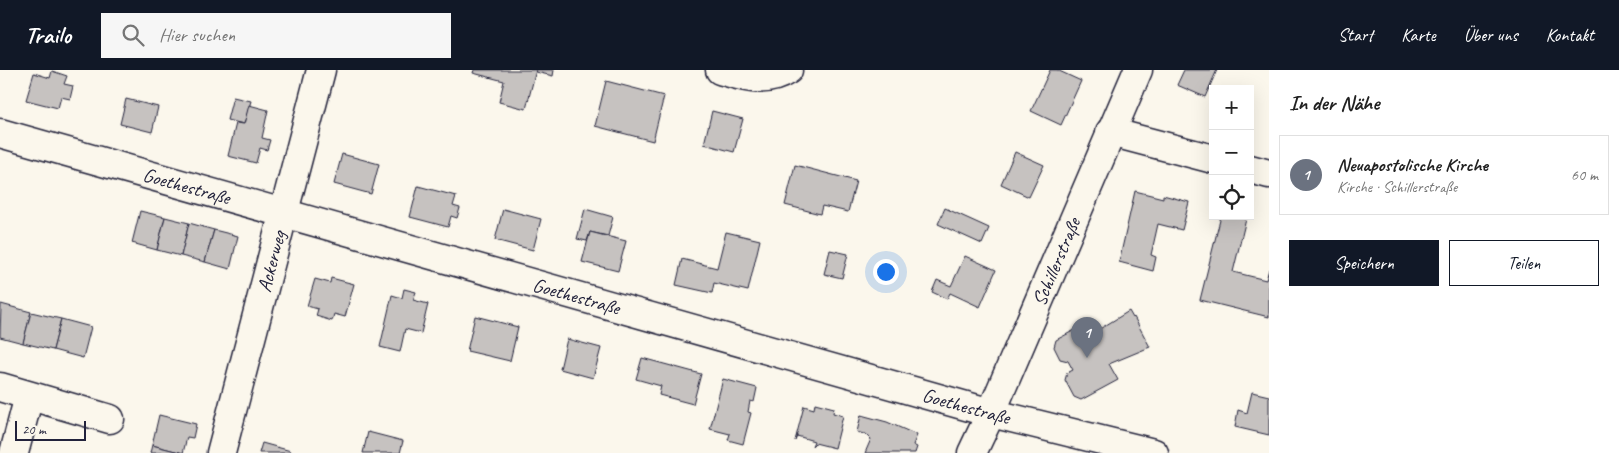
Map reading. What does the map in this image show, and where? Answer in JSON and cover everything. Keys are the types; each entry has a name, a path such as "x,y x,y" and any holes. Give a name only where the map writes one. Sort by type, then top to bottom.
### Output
{"street":[{"name":"Ackerweg","path":"221,453 321,70"},
{"path":"720,70 755,80 780,76 788,70"},
{"name":"Schillerstraße","path":"972,453 991,413 1138,70"},
{"path":"1110,132 1209,158"},
{"name":"Goethestraße","path":"0,133 991,413 1154,453"},
{"path":"1254,170 1269,174"},
{"path":"0,387 110,418"},
{"path":"14,453 29,396"}],"building":[{"path":"474,70 536,70 526,109 499,102 504,81 473,73"},
{"path":"536,70 554,70 553,76 536,72"},
{"path":"1050,70 1057,70 1081,81 1061,125 1031,111"},
{"path":"1184,70 1217,70 1205,97 1177,85"},
{"path":"52,71 67,76 64,84 73,86 70,99 61,97 58,108 26,100 34,73 50,78"},
{"path":"606,81 664,96 653,141 595,126"},
{"path":"233,97 251,101 244,124 227,120"},
{"path":"126,99 158,107 152,132 120,124"},
{"path":"249,105 268,110 262,138 270,140 267,150 260,148 256,163 228,156 236,123 244,124"},
{"path":"712,111 743,119 734,152 704,144"},
{"path":"1015,152 1044,165 1029,197 1001,184"},
{"path":"342,154 379,164 371,194 334,184"},
{"path":"795,165 856,181 848,212 822,206 820,214 785,205"},
{"path":"418,186 456,196 453,206 460,208 457,218 451,216 448,227 410,217"},
{"path":"1135,191 1163,198 1163,195 1189,202 1182,230 1158,224 1151,255 1156,257 1153,271 1119,262"},
{"path":"945,208 989,228 982,244 938,224"},
{"path":"503,209 541,219 533,250 495,240"},
{"path":"585,209 613,217 608,236 590,232 587,241 577,239"},
{"path":"140,211 165,217 157,250 132,243"},
{"path":"165,217 189,223 181,256 157,250"},
{"path":"1220,220 1246,220 1233,272 1266,280 1269,269 1269,317 1200,300"},
{"path":"189,223 214,230 205,262 181,256"},
{"path":"214,230 238,236 230,269 205,262"},
{"path":"590,232 626,241 618,271 582,262"},
{"path":"726,232 760,240 748,291 714,283 712,293 676,285 682,259 717,268"},
{"path":"830,250 848,254 842,278 824,274"},
{"path":"965,256 996,270 980,307 950,293 947,299 932,292 937,280 951,286"},
{"path":"331,278 354,284 345,317 334,314 332,321 316,316 318,309 307,306 315,279 330,283"},
{"path":"404,289 416,292 413,300 428,304 421,333 405,329 400,352 380,347 392,295 402,298"},
{"path":"1,304 31,312 23,343 0,337"},
{"path":"1129,311 1150,347 1109,364 1118,380 1081,400 1074,397 1065,380 1067,373 1073,370 1068,361 1060,359 1054,347 1056,340 1088,323 1093,333"},
{"path":"31,312 61,319 53,350 23,343"},
{"path":"475,316 518,327 510,361 467,351"},
{"path":"61,319 91,327 83,358 53,350"},
{"path":"567,339 601,348 593,378 560,369"},
{"path":"642,358 701,374 693,404 659,395 661,386 636,379"},
{"path":"723,379 757,388 754,402 750,401 748,412 751,413 743,444 728,440 730,434 710,429"},
{"path":"1252,392 1269,396 1269,435 1235,427 1238,410 1247,413"},
{"path":"815,403 834,408 833,413 843,416 835,448 815,443 812,446 814,441 797,436 795,441 804,406 814,409"},
{"path":"159,415 196,424 193,438 187,437 183,453 152,445"},
{"path":"861,415 887,422 917,435 913,445 917,447 915,453 865,453 871,439 867,435 857,432"},
{"path":"368,432 403,441 400,453 363,453"},
{"path":"262,443 291,451 290,453 259,453"},
{"path":"152,445 183,453 150,453"}],"place":[{"name":"Neuapostolische Kirche","path":"1087,358"}]}
